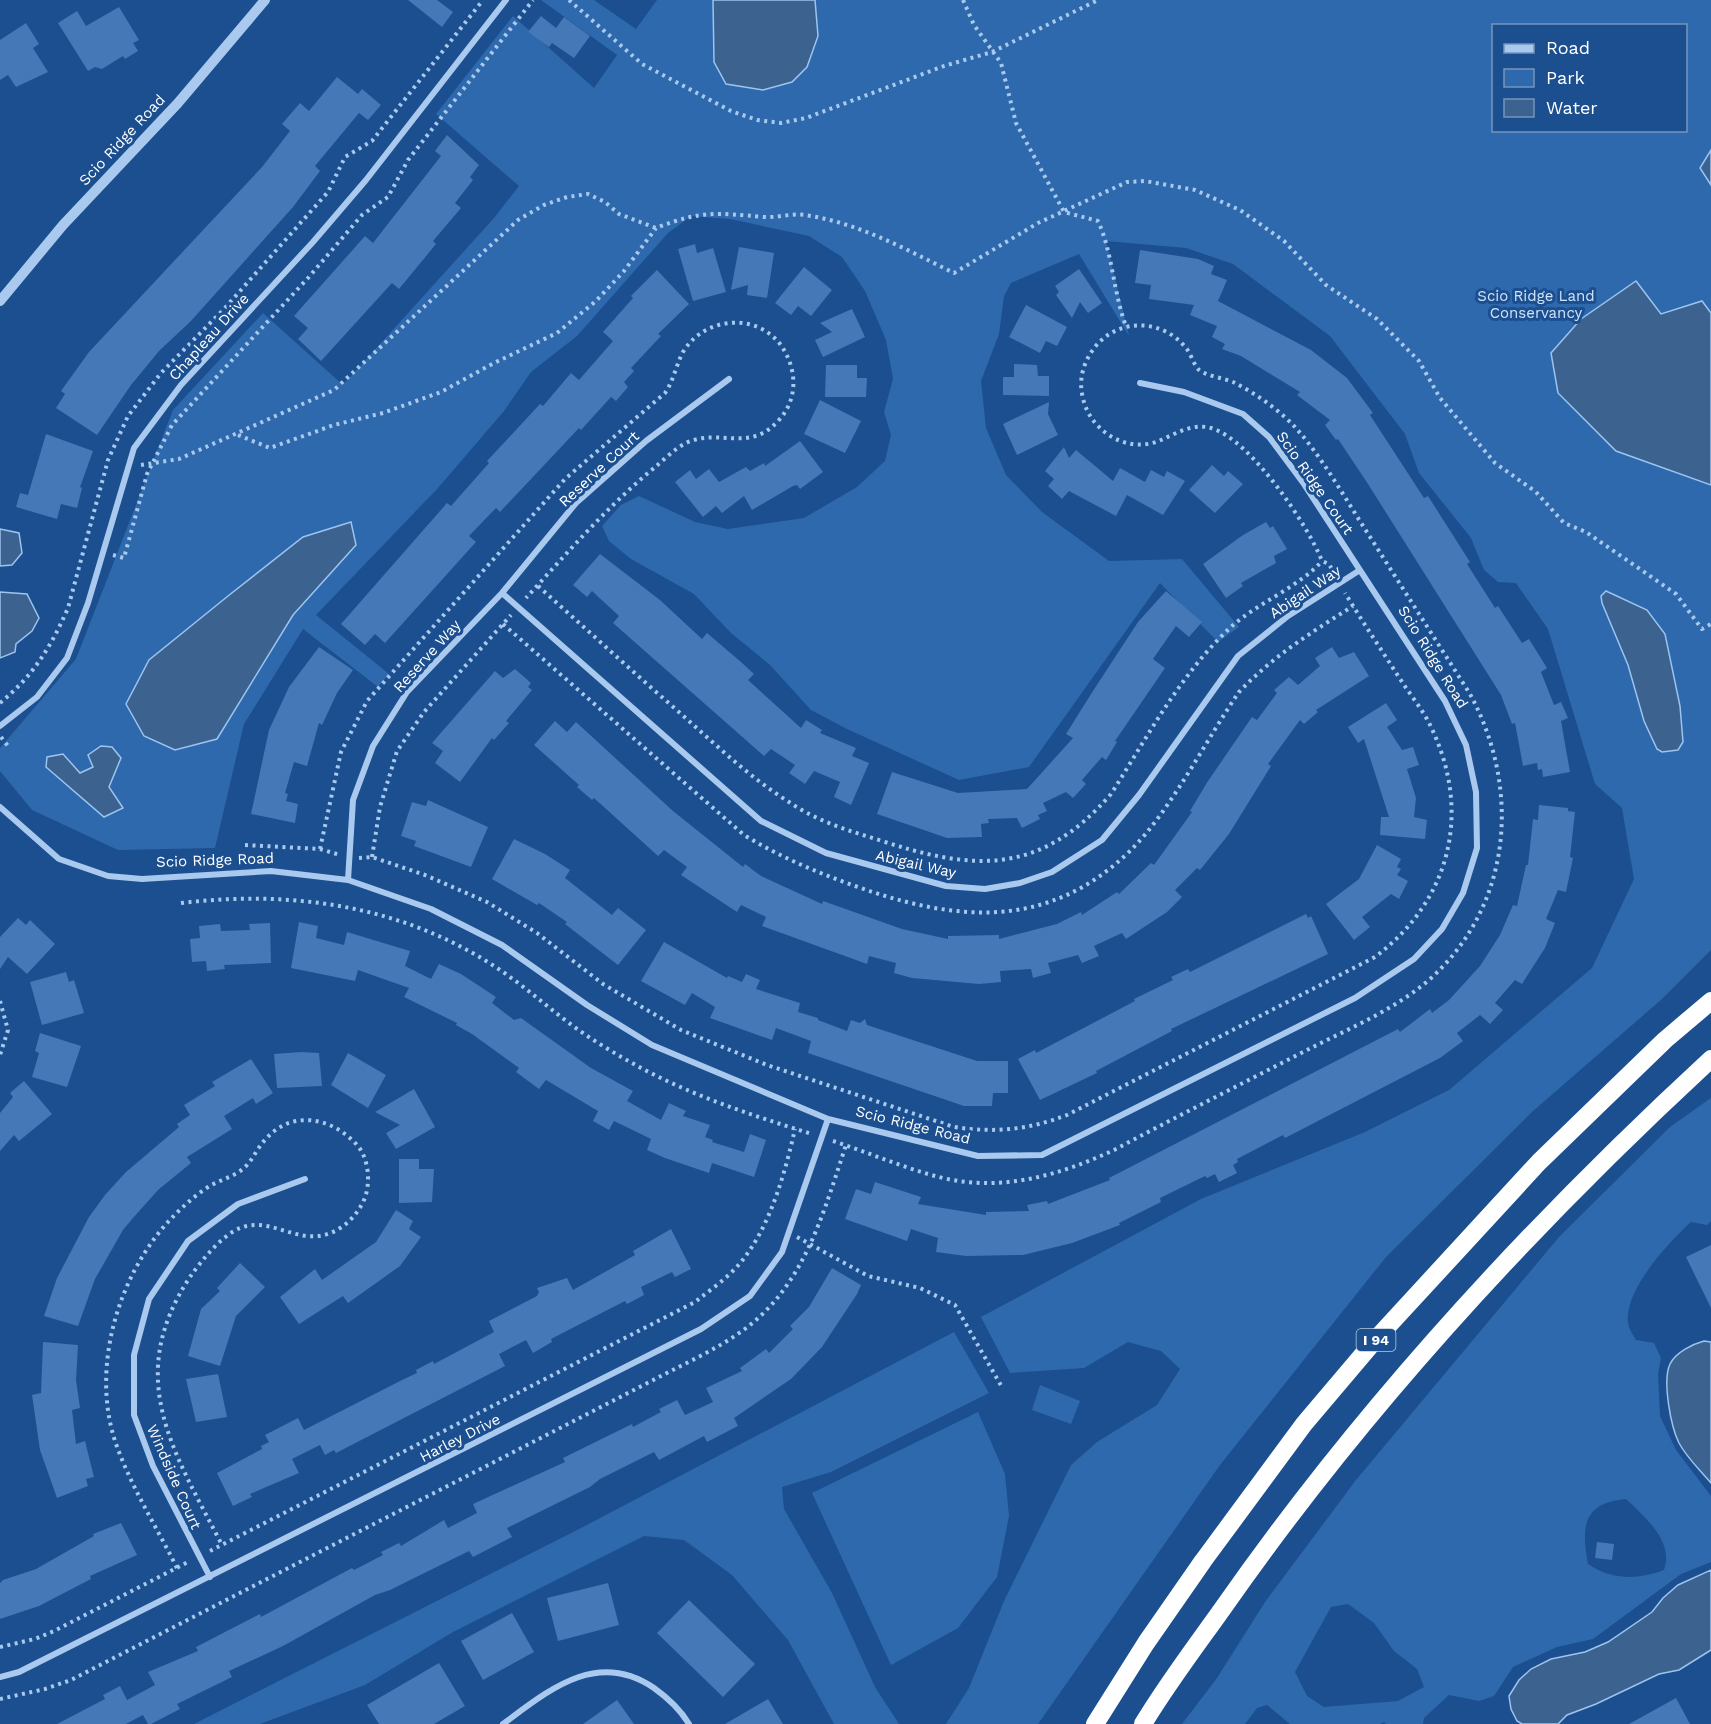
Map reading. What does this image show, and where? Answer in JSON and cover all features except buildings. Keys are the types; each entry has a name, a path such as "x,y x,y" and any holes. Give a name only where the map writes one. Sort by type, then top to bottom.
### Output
{"highway":[{"name":"I 94","path":"1095,1724 1146,1643 1203,1561 1319,1407 1384,1331 1539,1162 1665,1040 1711,1001"},
{"name":"I 94","path":"1143,1724 1273,1536 1405,1373 1476,1291 1618,1145 1711,1059"}],"street":[{"name":"Scio Ridge Road","path":"0,301 63,225 178,103 265,0"},
{"name":"Chapleau Drive","path":"0,726 38,697 67,658 103,552 134,448 181,385 351,198 506,0"},
{"name":"Reserve Court","path":"502,593 576,503 645,441 729,379"},
{"name":"Scio Ridge Court","path":"1140,383 1184,392 1243,414 1276,447 1360,570"},
{"name":"Scio Ridge Road","path":"0,807 60,859 108,876 142,879 271,871 348,880 431,909 502,945 587,1005 652,1045 828,1119 978,1156 1042,1155 1355,998 1414,959 1442,929 1463,892 1477,848 1476,792 1466,745 1445,701 1360,570"},
{"name":"Abigail Way","path":"502,593 761,821 826,853 945,886 985,889 1020,883 1052,872 1102,840 1140,795 1238,656 1288,616 1360,570"},
{"name":"Reserve Way","path":"348,880 353,800 373,746 407,692 502,593"},
{"name":"Harley Drive","path":"0,1677 19,1672 701,1329 750,1296 782,1252 828,1119"},
{"name":"Windside Court","path":"210,1577 153,1466 134,1415 134,1355 149,1299 188,1241 238,1204 305,1179"},
{"path":"502,1724 562,1683 591,1673 617,1671 644,1681 668,1698 689,1724"}],"path":[{"path":"83,547 124,558 151,464 172,425 248,344 362,215 388,197 408,160 533,0"},
{"path":"568,0 642,64 730,111 781,123 806,118 944,66 992,52 1098,0"},
{"path":"963,0 974,25 1001,63 1016,123 1064,212 1098,221 1107,241 1108,259 1126,326"},
{"path":"237,434 270,448 334,425 383,413 441,392 494,363 557,333 596,301 656,228 686,216 720,212 767,217 801,214 844,222 954,273 1064,212 1127,182 1145,181 1195,190 1240,210 1284,241 1326,285 1377,319 1419,361 1440,398 1495,463 1536,492 1564,523 1586,532 1676,594 1702,628 1711,624"},
{"path":"129,468 180,459 334,390 518,220 544,205 567,197 588,194 605,202 619,214 656,228"},
{"path":"181,903 248,897 287,898 345,905 426,930 493,965 574,1026 643,1069 707,1098 944,1178 1017,1182 1077,1167 1383,1011 1407,996 1429,979 1446,961 1482,908 1500,851 1504,818 1502,786 1495,751 1483,718 1470,694 1322,463 1294,427 1251,391 1201,371 1186,348 1175,337 1150,326 1126,326 1111,333 1098,344 1082,369 1083,401 1090,420 1103,433 1131,443 1161,440 1171,433 1184,429 1211,428 1243,449 1274,484 1311,539 1322,561 1329,564 1353,606 1430,724 1442,752 1452,792 1452,823 1447,853 1435,887 1408,928 1375,957 1067,1115 1045,1124 1018,1130 987,1132 954,1127 720,1048 640,1008 603,984 537,933 487,902 425,875 372,857 349,856 320,849 245,845"},
{"path":"372,857 380,807 397,751 424,712 538,586 738,765 791,804 841,827 921,854 969,862 1019,856 1040,849 1060,839 1094,813 1111,794 1196,663 1257,606 1309,573 1322,561"},
{"path":"503,624 744,835 807,869 881,895 922,908 979,914 1013,910 1058,897 1092,880 1115,864 1151,827 1239,692 1256,674 1295,642 1353,606"},
{"path":"0,735 8,746"},
{"path":"0,1000 8,1030 0,1055"},
{"path":"177,1568 128,1472 114,1438 108,1401 108,1362 111,1335 123,1295 136,1265 151,1241 181,1207 209,1187 246,1167 263,1141 274,1130 303,1119 320,1121 334,1125 350,1137 360,1149 367,1166 368,1185 355,1216 329,1234 315,1237 298,1236 266,1225 239,1229 211,1252 179,1294 168,1321 160,1353 158,1382 168,1438 222,1545"},
{"path":"0,1647 35,1640 54,1631 695,1302 741,1263 759,1234 790,1150 795,1129"},
{"path":"0,1699 45,1689 71,1680 713,1349 742,1331 769,1308 798,1271 812,1244 846,1145"},
{"path":"789,1232 868,1276 920,1288 955,1305 1003,1389"}],"green space":[{"name":"Scio Ridge Land Conservancy","path":"541,0 594,0 636,29 657,0 1711,0 1711,950 1662,999 1532,1112 1386,1257 1220,1465 1038,1724 946,1724 969,1688 1004,1601 1071,1465 1097,1442 1157,1405 1180,1369 1161,1351 1128,1342 1084,1368 1010,1373 981,1317 1201,1199 1365,1132 1449,1090 1592,968 1634,879 1622,808 1595,784 1548,629 1516,583 1498,582 1484,570 1471,538 1419,473 1405,434 1330,336 1233,264 1186,248 1106,241 1129,336 1079,254 1011,283 1004,296 999,334 981,381 986,428 1006,475 1042,512 1109,561 1182,559 1239,627 1218,642 1160,583 1029,767 959,780 811,710 770,665 731,633 694,594 631,559 609,541 602,526 621,505 639,496 695,522 728,529 804,518 857,487 885,461 891,435 884,412 893,379 886,340 865,291 842,257 809,236 730,219 691,216 668,233 577,336 531,372 504,411 438,488 316,615 389,674 378,687 303,629 244,724 215,848 118,850 32,810 0,771 0,748 76,659 173,410 263,313 343,385 494,218 519,186 436,114 513,16 594,88 617,55"},
{"path":"1711,1098 1711,1221 1707,1225 1691,1222 1660,1254 1633,1296 1628,1323 1636,1340 1654,1343 1661,1358 1658,1374 1660,1416 1676,1450 1711,1496 1711,1562 1681,1574 1593,1639 1557,1647 1513,1667 1494,1696 1479,1701 1449,1695 1424,1718 1423,1724 1386,1724 1384,1722 1380,1724 1290,1724 1267,1705 1257,1708 1245,1724 1182,1724 1217,1678 1265,1602 1356,1480 1559,1237 1670,1127","holes":["1626,1499 1656,1530 1665,1549 1664,1570 1644,1576 1625,1577 1606,1573 1588,1564 1585,1538 1588,1519 1593,1511 1601,1506 1612,1501","1348,1604 1374,1623 1394,1651 1417,1669 1424,1687 1398,1701 1324,1707 1307,1696 1295,1672 1331,1607"]},
{"path":"954,1332 989,1393 831,1472 782,1487 784,1509 832,1593 875,1687 899,1724 834,1724 788,1640 732,1575 684,1540 644,1536 453,1632 365,1685 260,1724 194,1724 583,1527"},
{"path":"1040,1385 1080,1401 1071,1424 1032,1410"},
{"path":"978,1412 1005,1474 1009,1516 997,1577 958,1628 891,1665 812,1493"}],"water":[{"path":"713,0 815,0 818,36 807,67 792,82 763,90 726,84 714,62"},
{"path":"1711,150 1711,185 1700,168"},
{"path":"1636,281 1661,314 1702,301 1711,313 1711,485 1616,451 1558,393 1551,353 1581,319"},
{"path":"351,522 356,545 293,615 217,739 175,750 144,736 126,704 149,660 303,537"},
{"path":"0,529 19,533 22,553 12,565 0,566"},
{"path":"1606,591 1647,610 1665,634 1680,706 1683,742 1678,750 1662,752 1657,749 1644,721 1628,665 1602,603 1601,596"},
{"path":"0,592 27,594 39,618 32,631 16,644 15,652 0,658"},
{"path":"101,746 112,747 121,758 109,787 123,808 104,817 46,767 47,757 63,754 80,773 93,767 88,755"},
{"path":"1704,1341 1711,1342 1711,1483 1679,1443 1667,1392 1670,1364 1685,1349"},
{"path":"1711,1570 1711,1650 1679,1670 1659,1674 1567,1715 1558,1724 1522,1724 1517,1721 1511,1709 1509,1696 1519,1680 1531,1669 1551,1659 1585,1652 1608,1642 1652,1612 1678,1585"}]}
